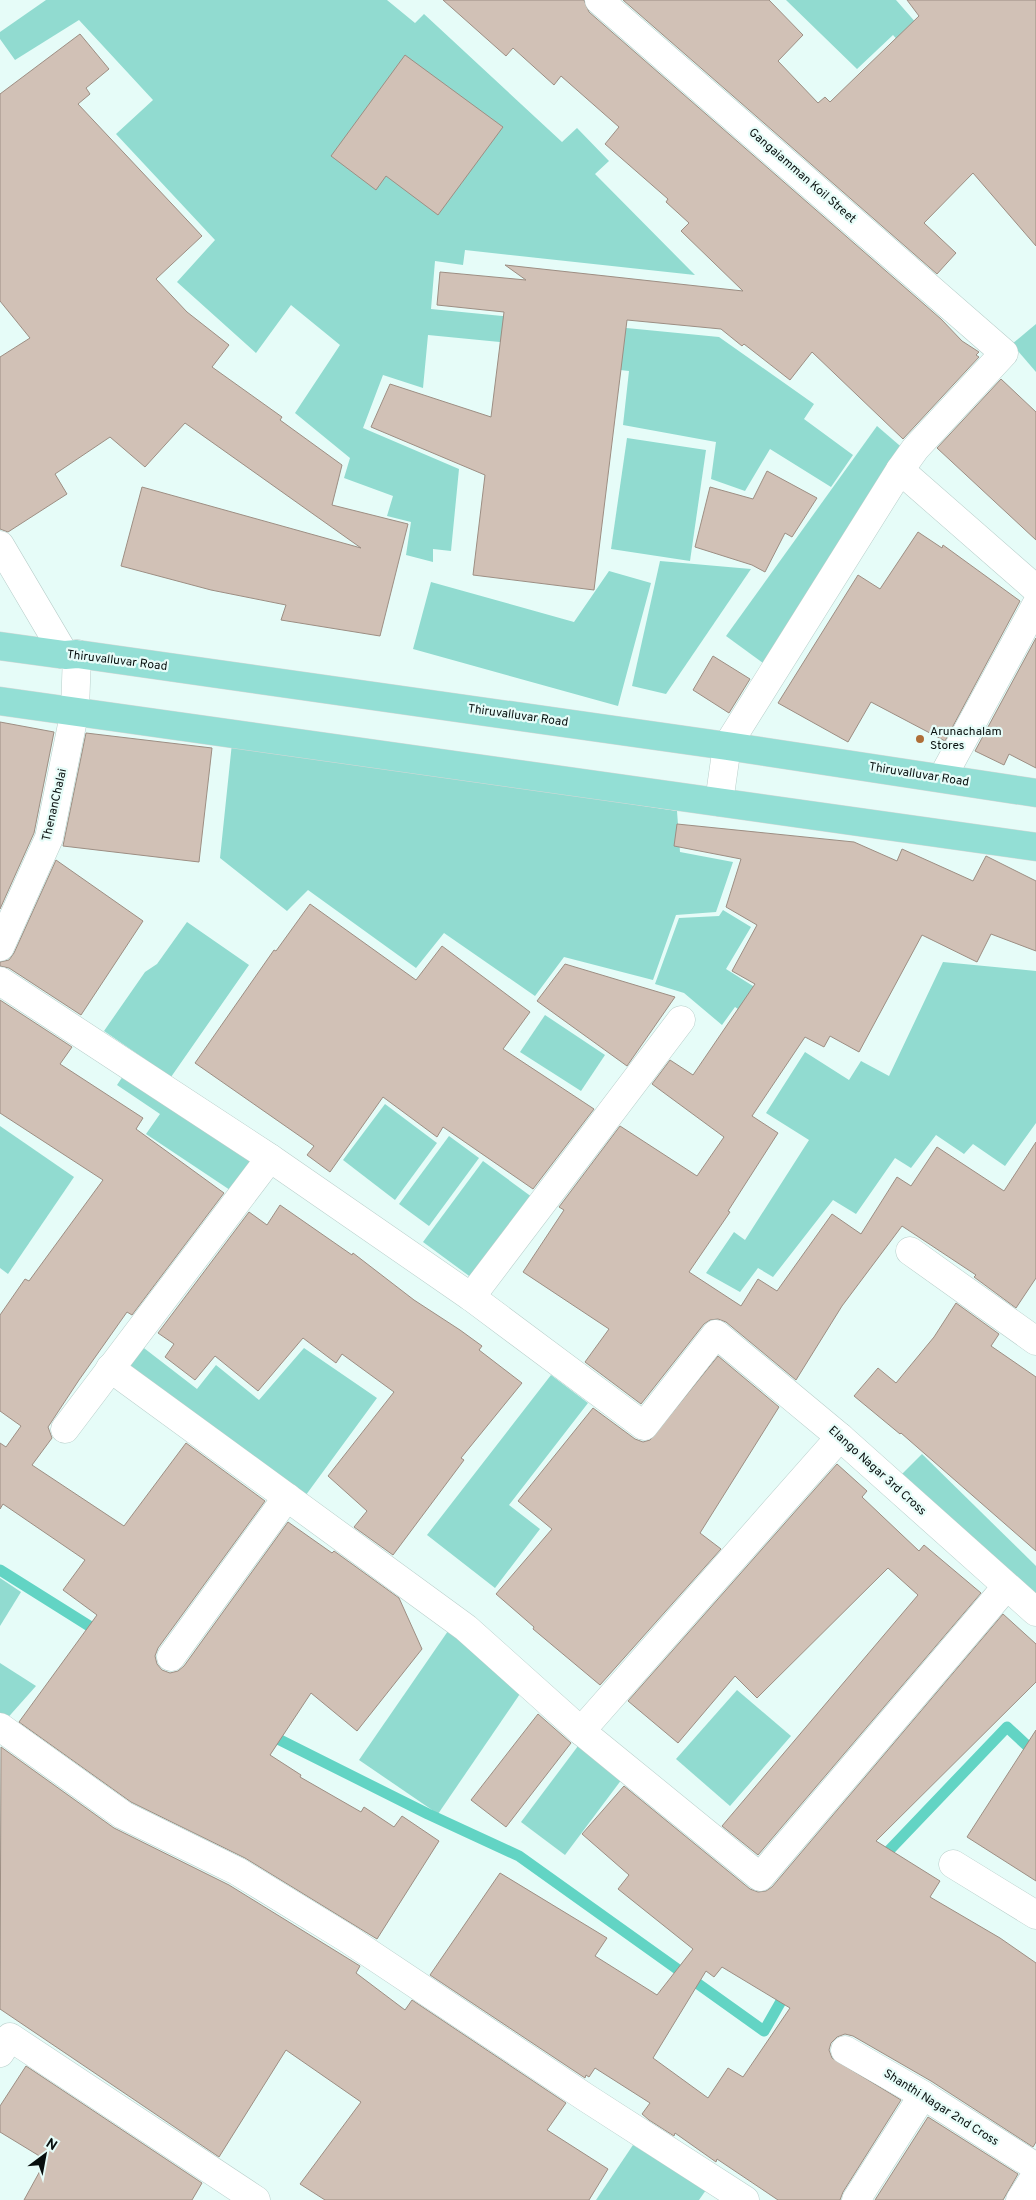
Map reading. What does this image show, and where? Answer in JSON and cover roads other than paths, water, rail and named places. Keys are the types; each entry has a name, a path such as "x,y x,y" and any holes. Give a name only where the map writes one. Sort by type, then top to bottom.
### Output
{"main road":[{"name":"Thiruvalluvar Road","path":"0,646 727,746 1036,794"},
{"path":"0,701 75,710 719,802 923,833 1036,847"}],"street":[{"name":"Gangaiamman Koil Street","path":"599,0 1004,353 915,449 900,470"},
{"path":"719,802 727,746 900,470 1036,590"},
{"path":"0,545 71,655"},
{"path":"942,778 1036,605"},
{"name":"ThenanChalai","path":"0,947 49,838 75,710 71,655"},
{"path":"0,981 270,1158 471,1297 681,1020"},
{"path":"65,1429 270,1158"},
{"path":"910,1251 1036,1341"},
{"name":"Elango Nagar 3rd Cross","path":"471,1297 644,1426 716,1334 840,1437 1036,1612"},
{"path":"110,1368 466,1628 581,1731 760,1877 1006,1587"},
{"path":"581,1731 840,1437"},
{"path":"171,1657 287,1497"},
{"path":"0,1727 123,1815 237,1871 332,1930 745,2200"},
{"path":"953,1864 1036,1915"},
{"path":"0,2053 10,2037 256,2200"},
{"name":"Shanthi Nagar 2nd Cross","path":"845,2050 923,2095 1036,2167"},
{"path":"856,2200 923,2095"},
{"path":"1020,2200 1036,2175"}],"waterway":[{"path":"0,1570 102,1634"},
{"path":"879,1861 1007,1727 1036,1754"},
{"path":"268,1734 428,1814 519,1856 764,2031 788,1989"}],"place":[{"name":"Arunachalam Stores","path":"920,739"}]}
